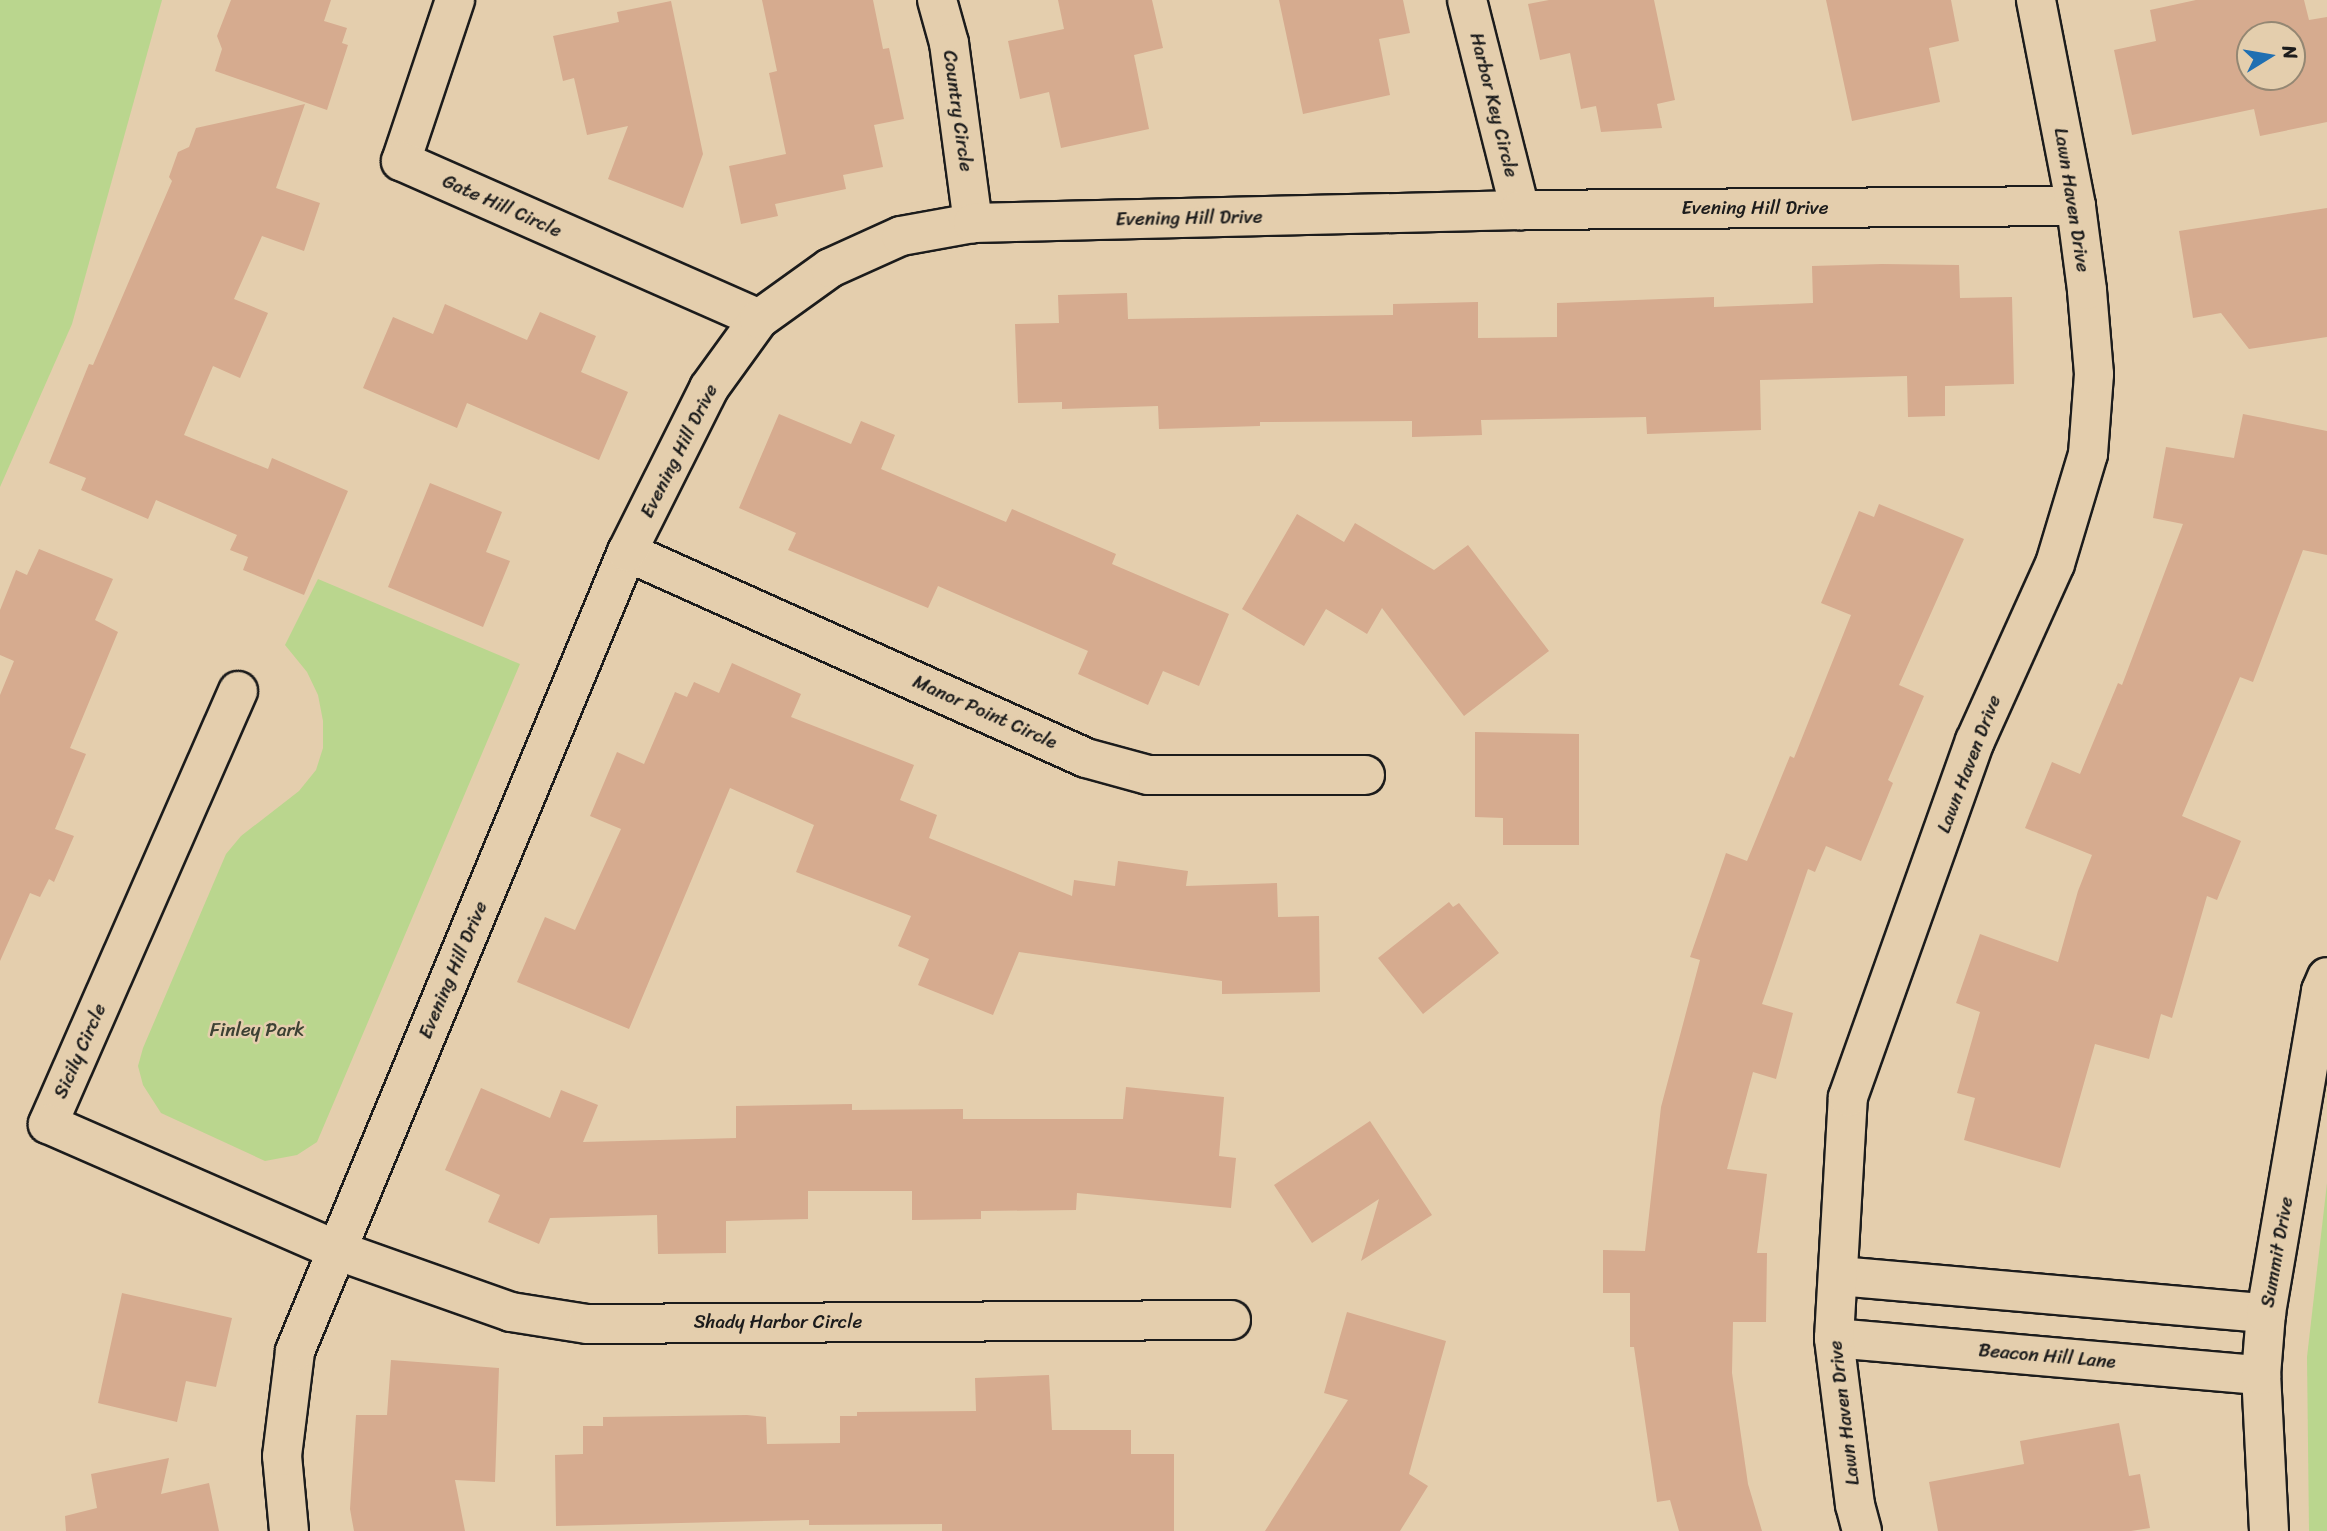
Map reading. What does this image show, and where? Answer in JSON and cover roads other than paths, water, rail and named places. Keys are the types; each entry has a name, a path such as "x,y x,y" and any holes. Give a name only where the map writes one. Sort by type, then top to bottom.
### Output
{"street":[{"name":"Gate Hill Circle","path":"456,0 401,161 759,318"},
{"name":"Country Circle","path":"937,0 949,43 973,223"},
{"name":"Harbor Key Circle","path":"1467,0 1520,210"},
{"name":"Lawn Haven Drive","path":"1862,1531 1855,1505 1834,1338 1848,1097 1975,741 2055,564 2088,454 2094,374 2076,206 2036,0"},
{"name":"Evening Hill Drive","path":"289,1531 282,1456 295,1350 627,552 709,388 759,318 830,268 901,236 973,223 1520,210 2076,206"},
{"name":"Manor Point Circle","path":"627,552 1086,758 1148,775 1365,775"},
{"name":"Sicily Circle","path":"238,691 48,1124 336,1250"},
{"name":"Summit Drive","path":"2269,1531 2261,1375 2266,1313 2319,1004 2327,977"},
{"name":"Shady Harbor Circle","path":"336,1250 511,1312 587,1324 1231,1320"},
{"path":"1839,1276 2266,1313"},
{"name":"Beacon Hill Lane","path":"1834,1338 2261,1375"}],"park label":[{"name":"Finley Park","path":"257,1030"}]}
